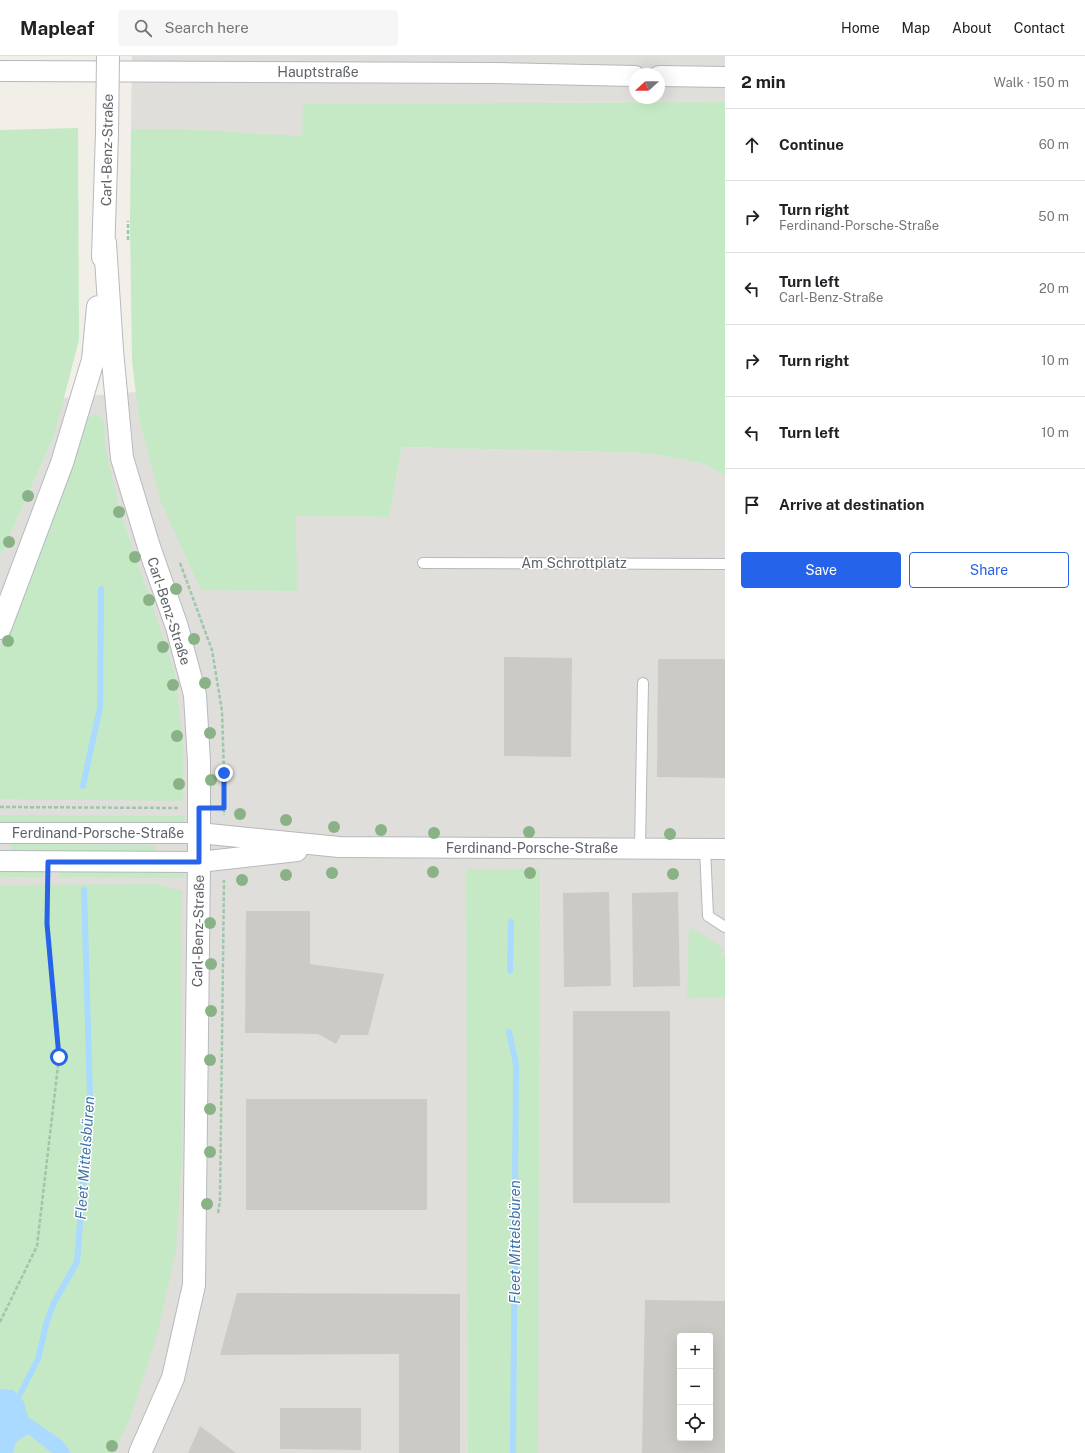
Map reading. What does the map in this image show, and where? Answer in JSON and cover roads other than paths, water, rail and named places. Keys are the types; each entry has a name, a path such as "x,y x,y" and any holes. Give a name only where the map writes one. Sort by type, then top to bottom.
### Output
{"street":[{"name":"Carl-Benz-Straße","path":"108,56 105,243 112,350 122,458 149,546 177,627 195,695 199,762 194,1286 173,1378 140,1453"},
{"name":"Hauptstraße","path":"0,71 487,73 629,76"},
{"path":"665,76 725,77"},
{"name":"Carl-Benz-Straße","path":"0,628 62,463 93,360 105,243"},
{"name":"Ferdinand-Porsche-Straße","path":"0,833 199,833 339,847 725,849"},
{"name":"Ferdinand-Porsche-Straße","path":"0,861 199,862 339,847"}],"lane":[{"name":"Am Schrottplatz","path":"423,563 725,564"},
{"path":"640,848 643,683"},
{"path":"705,848 708,916 725,927"}],"water":[{"path":"0,1389 13,1390 24,1402 28,1417 63,1441 71,1453 52,1453 28,1434 16,1442 13,1453 0,1453"}],"waterway":[{"name":"Fleet Mittelsbüren","path":"83,786 100,707 101,589"},
{"name":"Fleet Mittelsbüren","path":"16,1402 38,1359 47,1321 54,1303 77,1262 90,1097 84,890"},
{"name":"Fleet Mittelsbüren","path":"510,971 511,922"},
{"name":"Fleet Mittelsbüren","path":"509,1032 516,1064 513,1453"}]}
